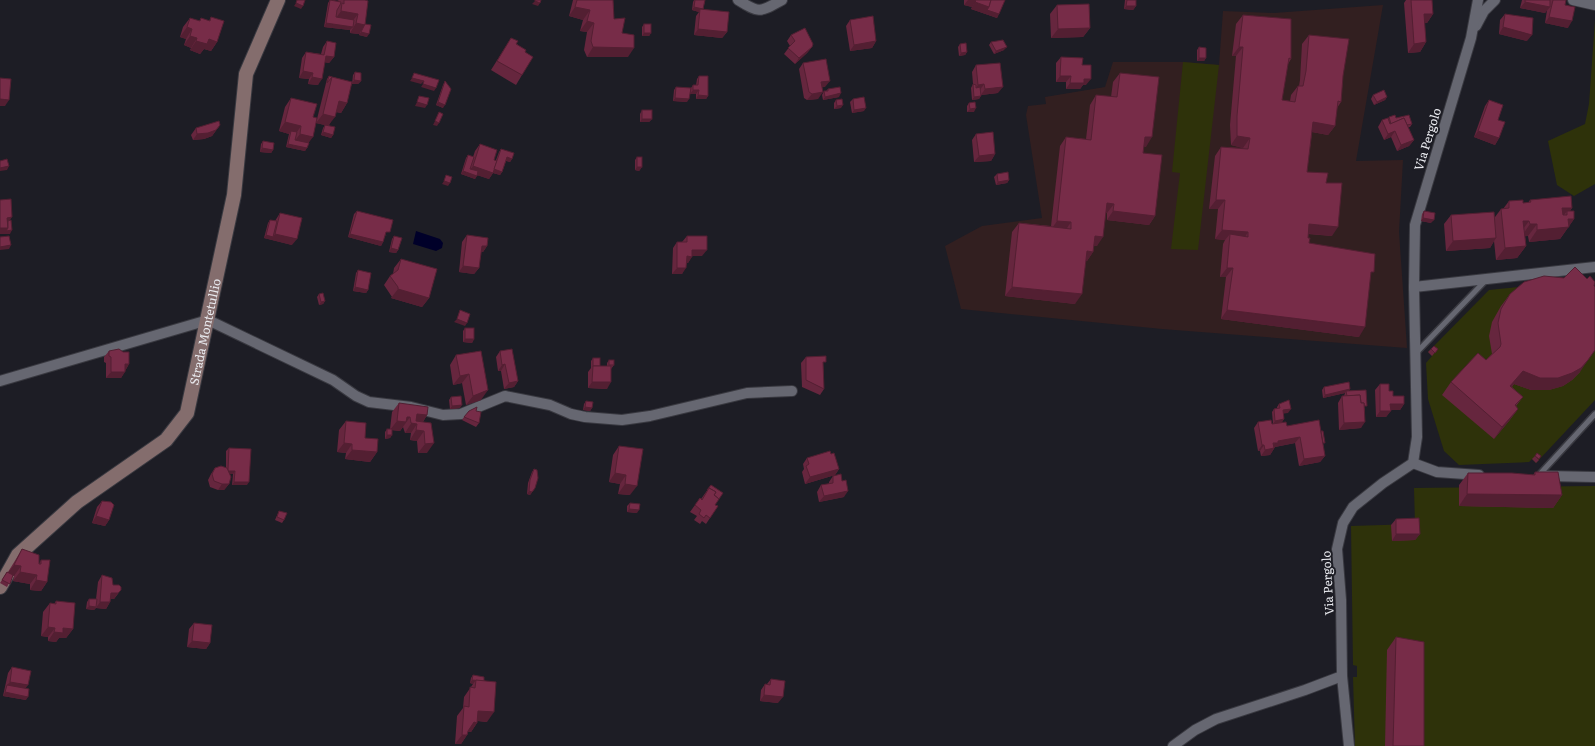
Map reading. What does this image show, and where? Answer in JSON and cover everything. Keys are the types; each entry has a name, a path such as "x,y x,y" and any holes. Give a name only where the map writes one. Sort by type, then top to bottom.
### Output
{"street":[{"name":"Strada Montetullio","path":"0,587 18,555 77,502 166,440 187,414 234,195 246,74 278,0"},
{"path":"738,0 750,8 762,10 782,0"},
{"name":"Via Pergolo","path":"1349,746 1342,676 1341,600 1337,549 1343,523 1353,507 1383,483 1413,463 1417,437 1414,236 1417,216 1471,38 1478,0"},
{"path":"1471,38 1484,11 1495,0"},
{"path":"1573,0 1595,5"},
{"path":"1414,286 1486,280 1595,267"},
{"path":"0,381 208,320 333,380 356,396 369,402 411,407 443,415 461,414 504,396 550,405 571,414 622,420 650,416 747,394 792,392"},
{"path":"1413,463 1437,472 1489,475"},
{"path":"1534,475 1595,477"},
{"path":"1173,746 1195,730 1216,719 1342,676"}],"lane":[{"path":"1415,354 1486,280"},
{"path":"1534,475 1595,414"}],"shaded area":[{"path":"1383,5 1356,161 1403,160 1399,232 1407,348 1162,329 961,309 945,246 982,226 1042,218 1026,115 1028,106 1046,104 1045,97 1105,87 1113,62 1183,62 1219,65 1223,11 1274,13"}],"green space":[{"path":"1595,20 1595,184 1574,196 1557,185 1548,141 1585,124 1589,104"},
{"path":"1183,62 1219,65 1198,250 1171,249 1180,173 1172,172"},
{"path":"1587,280 1595,287 1595,400 1536,463 1532,459 1529,462 1459,465 1444,451 1428,399 1426,363 1432,356 1428,352 1489,290"},
{"path":"1595,486 1595,746 1355,746 1353,677 1357,677 1357,666 1353,665 1351,526 1415,524 1414,488"}],"water":[{"path":"416,231 440,239 443,243 442,248 436,251 413,244"}],"building":[{"path":"297,0 305,0 303,6 296,3"},
{"path":"330,0 341,2 336,17 354,20 353,27 326,23"},
{"path":"344,0 368,1 365,25 356,23 358,14 341,11"},
{"path":"577,0 613,0 614,19 625,18 622,33 634,35 634,48 593,47 591,41 594,23 587,21 590,10 575,7"},
{"path":"695,0 705,0 703,9 694,7"},
{"path":"974,0 991,0 989,7"},
{"path":"991,0 1005,0 999,14 987,10"},
{"path":"1127,0 1136,0 1136,6 1126,6"},
{"path":"1411,0 1432,0 1433,14 1424,14 1426,42 1414,44"},
{"path":"1525,0 1550,0 1550,7 1525,2"},
{"path":"1553,0 1566,0 1565,5 1575,7 1572,21 1549,17"},
{"path":"1089,4 1090,28 1058,29 1057,5"},
{"path":"700,9 729,12 727,32 698,29"},
{"path":"1505,14 1533,18 1532,35 1503,27"},
{"path":"1243,15 1291,19 1291,59 1289,58 1282,100 1295,102 1298,86 1303,86 1309,35 1349,39 1341,102 1338,101 1335,126 1313,122 1307,172 1328,173 1326,183 1342,183 1338,227 1309,224 1308,238 1310,238 1309,243 1375,254 1374,272 1371,272 1365,327 1227,310 1233,268 1227,268 1230,234 1248,237 1248,232 1222,230 1225,200 1216,200 1221,147 1248,149 1250,138 1237,136 1243,47 1239,47"},
{"path":"873,16 876,41 854,45 850,20"},
{"path":"211,17 224,21 217,42 209,39 207,44 196,41 197,38 190,36 192,29 187,27 190,18 200,21 201,18 210,21"},
{"path":"365,24 371,25 369,34 361,32"},
{"path":"644,24 651,24 651,33 644,33"},
{"path":"805,28 813,44 799,58 788,48 795,41 791,35"},
{"path":"511,38 518,41 516,44 533,57 522,75 497,61"},
{"path":"1003,40 1007,47 996,51 991,42"},
{"path":"327,41 336,43 334,57 326,56 322,79 312,77 313,73 303,71 306,52 324,55"},
{"path":"966,43 967,52 961,53 960,44"},
{"path":"1199,47 1206,48 1206,58 1199,58"},
{"path":"1061,57 1083,58 1082,65 1091,65 1091,79 1084,79 1084,83 1070,83 1071,76 1060,76"},
{"path":"826,59 830,81 821,82 823,92 812,94 809,92 803,63"},
{"path":"1000,63 1003,87 985,89 984,84 978,85 976,65"},
{"path":"355,72 361,73 361,81 354,80"},
{"path":"414,73 439,80 436,88 423,84 424,81 412,78"},
{"path":"1120,73 1159,77 1152,137 1145,137 1143,153 1162,155 1155,216 1113,211 1114,204 1107,203 1103,237 1095,236 1093,252 1087,251 1082,294 1012,287 1019,223 1071,229 1071,222 1057,221 1066,137 1091,140 1096,95 1117,97"},
{"path":"699,76 708,76 708,96 698,95 699,90 693,90 693,85 698,85"},
{"path":"332,77 352,82 347,103 339,101 335,117 323,114"},
{"path":"0,78 11,79 9,100 0,99"},
{"path":"445,81 451,89 445,105 438,102"},
{"path":"973,84 976,85 976,88 980,87 981,96 974,97"},
{"path":"676,87 691,88 689,99 675,98"},
{"path":"840,87 841,93 825,97 824,91"},
{"path":"1384,90 1387,97 1377,102 1373,95"},
{"path":"419,96 429,98 427,105 417,102"},
{"path":"864,97 866,108 854,110 853,99"},
{"path":"291,98 317,104 313,117 317,118 313,137 300,134 301,126 285,122"},
{"path":"842,99 843,105 837,106 836,100"},
{"path":"1489,100 1503,105 1498,120 1505,122 1499,138 1478,131"},
{"path":"975,102 976,108 970,109 969,103"},
{"path":"642,110 652,110 652,119 642,119"},
{"path":"439,112 443,114 439,123 435,121"},
{"path":"1395,115 1396,118 1409,115 1412,124 1407,125 1404,118 1391,124 1389,117"},
{"path":"1388,118 1390,124 1404,118 1414,140 1401,145 1395,131 1388,134 1382,120"},
{"path":"219,121 220,125 216,130 197,134 196,128"},
{"path":"325,125 335,127 333,135 323,132"},
{"path":"291,131 297,132 295,140 309,143 307,148 288,144"},
{"path":"993,132 995,154 979,156 976,134"},
{"path":"263,141 274,143 273,150 262,148"},
{"path":"480,144 497,150 494,160 497,161 493,173 473,166"},
{"path":"501,149 514,153 512,159 507,157 502,172 494,169"},
{"path":"468,155 474,157 470,169 478,171 477,176 463,171"},
{"path":"637,157 642,157 642,167 637,167"},
{"path":"7,159 9,166 0,168 0,161"},
{"path":"1008,172 1009,180 998,182 997,174"},
{"path":"446,175 452,177 450,183 444,181"},
{"path":"1571,196 1572,208 1562,208 1563,215 1567,215 1567,211 1574,211 1574,219 1568,219 1569,227 1537,230 1537,224 1523,221 1526,246 1505,248 1501,209 1509,208 1509,201 1523,200 1523,203 1531,202 1530,200"},
{"path":"11,199 12,217 7,218 8,228 0,228 0,200"},
{"path":"357,211 393,220 390,232 386,232 383,242 350,234"},
{"path":"1424,211 1435,213 1434,220 1423,218"},
{"path":"1494,212 1496,238 1453,241 1451,215"},
{"path":"280,213 302,218 297,239 275,234"},
{"path":"11,220 12,230 6,231 8,221"},
{"path":"270,220 277,221 273,237 266,235"},
{"path":"467,235 488,238 487,246 482,246 479,268 463,266"},
{"path":"9,236 11,245 0,247 0,237"},
{"path":"394,236 402,238 398,250 391,248"},
{"path":"687,236 707,236 707,250 692,250 692,257 687,256 686,268 677,268 677,242 687,242"},
{"path":"401,259 437,269 429,298 398,289 390,276 398,270"},
{"path":"1575,267 1587,279 1590,276 1595,282 1595,350 1581,368 1558,378 1540,378 1523,371 1510,386 1523,397 1515,405 1518,409 1502,427 1451,382 1478,353 1486,360 1500,347 1498,323 1501,309 1510,294 1524,282 1544,276 1564,278"},
{"path":"358,270 371,273 368,290 355,287"},
{"path":"323,293 325,301 321,302 319,294"},
{"path":"460,310 470,314 467,323 457,319"},
{"path":"465,328 474,328 474,339 465,339"},
{"path":"1434,346 1438,349 1435,353 1431,349"},
{"path":"119,349 123,352 129,352 129,364 125,364 125,372 111,372 109,351"},
{"path":"512,349 518,381 509,383 505,364 502,365 500,351"},
{"path":"481,351 488,390 473,396 469,374 460,376 456,355"},
{"path":"826,356 826,362 823,362 824,389 806,380 806,357"},
{"path":"593,358 600,358 600,366 593,366"},
{"path":"609,360 614,360 614,365 609,365"},
{"path":"593,366 611,366 611,382 592,382"},
{"path":"1349,382 1350,389 1325,395 1324,387"},
{"path":"1380,384 1389,384 1389,391 1393,391 1393,396 1404,396 1404,404 1390,404 1391,411 1380,411"},
{"path":"1366,390 1367,406 1361,403 1360,395 1347,396 1346,391"},
{"path":"1360,395 1361,403 1364,403 1365,422 1344,423 1342,396"},
{"path":"461,396 462,405 452,406 451,397"},
{"path":"1289,400 1291,409 1283,410 1284,419 1275,421 1274,409 1280,408 1279,404"},
{"path":"586,401 593,402 592,408 585,407"},
{"path":"399,403 428,407 427,415 417,414 416,421 431,423 434,443 425,444 424,431 416,430 417,424 411,423 410,417 407,417 406,422 397,421"},
{"path":"477,407 476,411 481,412 479,423 464,417 469,411"},
{"path":"1271,420 1272,424 1286,422 1287,426 1319,420 1325,456 1304,459 1300,437 1278,441 1278,443 1273,443 1274,448 1265,450 1264,445 1262,445 1258,422"},
{"path":"346,421 366,423 365,438 378,439 377,452 352,450 352,444 344,443"},
{"path":"387,429 392,429 392,435 387,435"},
{"path":"1321,431 1323,431 1325,443 1323,443"},
{"path":"619,446 643,449 637,486 625,484 626,475 615,473"},
{"path":"229,448 251,449 249,482 234,482 235,471 228,471"},
{"path":"830,451 831,454 834,453 839,469 810,477 806,466 809,464 807,458"},
{"path":"1537,453 1541,456 1539,459 1535,456"},
{"path":"221,466 227,468 231,477 229,484 214,481 212,474 215,468"},
{"path":"534,469 537,470 538,478 532,492 529,491"},
{"path":"1535,472 1558,472 1562,495 1467,494 1468,473 1535,475"},
{"path":"841,474 842,481 846,480 848,491 824,496 821,485 833,483 833,476"},
{"path":"711,485 723,493 719,499 714,495 716,492 709,488 707,490"},
{"path":"709,488 716,492 714,495 719,499 715,505 718,506 710,518 706,515 704,518 699,514 701,510 695,505 700,498 702,500"},
{"path":"102,501 111,502 114,505 109,520 96,516"},
{"path":"630,503 640,504 639,510 629,509"},
{"path":"279,511 287,513 284,520 277,517"},
{"path":"1419,518 1420,534 1396,534 1396,519"},
{"path":"22,549 39,555 39,564 41,564 41,560 50,560 47,582 36,580 37,575 20,572 21,566 14,565"},
{"path":"7,572 13,575 10,584 2,580"},
{"path":"102,575 112,578 113,585 121,587 118,593 111,593 110,602 100,602"},
{"path":"89,599 97,599 96,607 89,606"},
{"path":"56,601 75,603 73,629 63,628 63,633 54,632 55,628 48,627 50,603 56,604"},
{"path":"194,623 212,625 210,643 192,641"},
{"path":"1396,637 1424,642 1424,746 1393,746"},
{"path":"12,667 31,671 28,685 10,682"},
{"path":"473,675 484,677 484,681 472,680"},
{"path":"771,679 785,681 783,697 764,695 765,684 770,685"},
{"path":"476,680 496,682 494,712 478,711 477,723 474,722 467,735 462,735 464,706 469,707 470,687 475,688"},
{"path":"7,685 29,689 28,697 5,692"}]}
